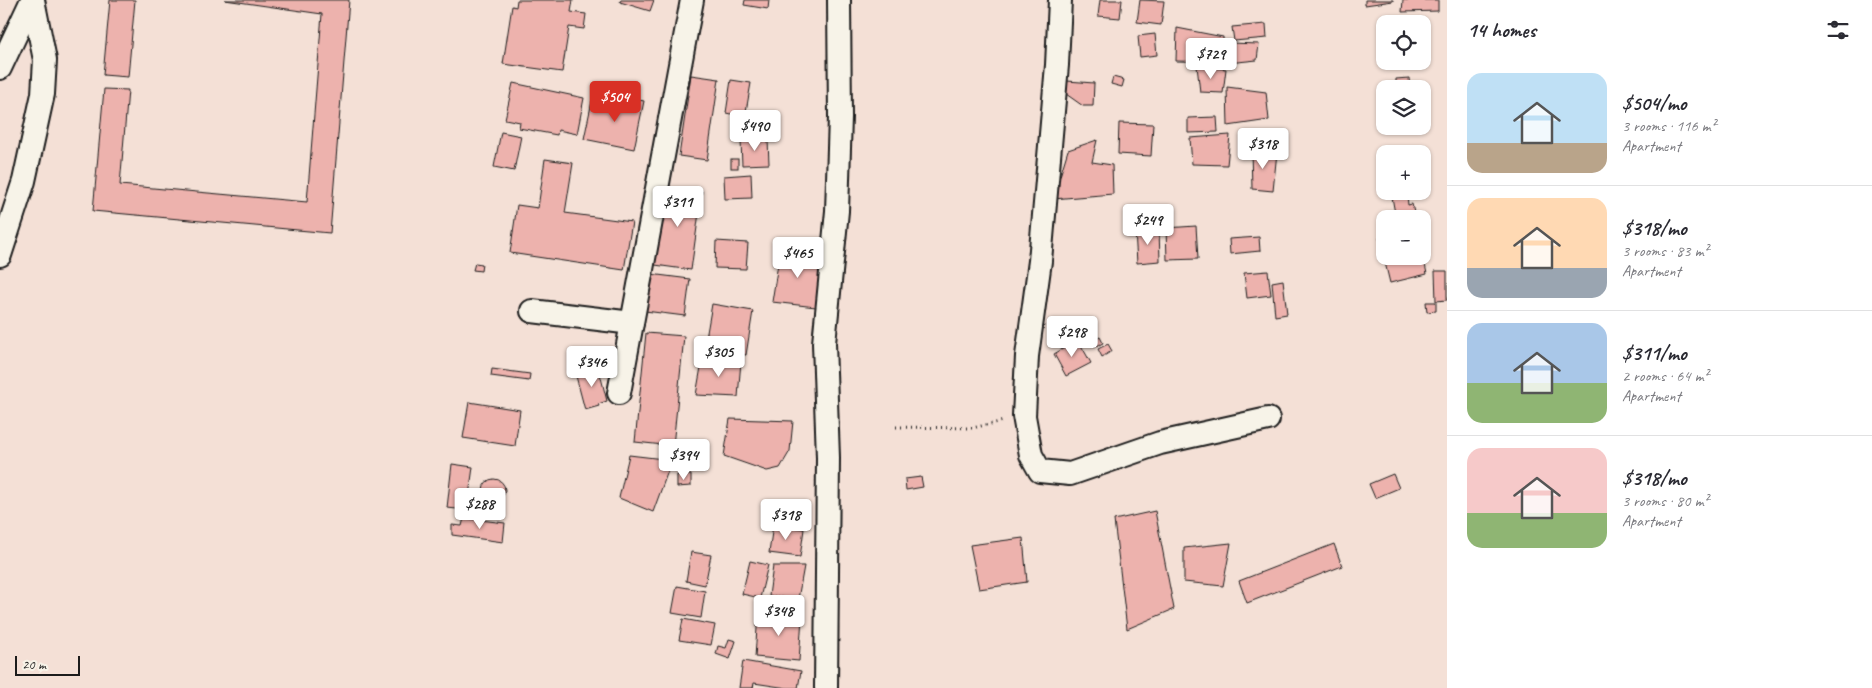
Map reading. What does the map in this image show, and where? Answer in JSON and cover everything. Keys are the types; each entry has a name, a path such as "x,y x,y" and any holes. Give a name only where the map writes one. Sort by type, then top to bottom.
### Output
{"street":[{"path":"0,68 33,0"},
{"path":"0,255 24,182 43,94 45,60 33,0"},
{"path":"619,393 692,0"},
{"path":"826,688 828,458 824,343 837,211 840,117 839,0"},
{"path":"1060,0 1057,65 1040,261 1028,356 1024,416 1031,455 1040,471 1070,474 1160,443 1268,419"},
{"path":"532,311 632,323"}],"path":[{"path":"896,427 972,428 1024,416"}],"building":[{"path":"110,0 135,0 128,77 103,75"},
{"path":"225,0 349,0 330,233 93,211 104,89 128,90 120,185 307,202 322,14"},
{"path":"517,0 573,0 571,12 586,14 584,29 569,27 562,72 503,64 512,6 516,7"},
{"path":"621,0 654,0 650,11 620,2"},
{"path":"745,0 769,0 768,9 744,5"},
{"path":"1100,0 1122,0 1120,18 1098,16"},
{"path":"1140,0 1164,1 1161,25 1137,22"},
{"path":"1365,0 1393,0 1393,1 1365,5"},
{"path":"1403,0 1438,0 1438,11 1402,12"},
{"path":"1266,24 1267,38 1234,41 1232,27"},
{"path":"1177,28 1223,37 1223,62 1176,61"},
{"path":"1155,34 1157,55 1140,57 1138,36"},
{"path":"1229,43 1259,44 1257,60 1228,63"},
{"path":"1197,66 1226,69 1223,93 1200,92"},
{"path":"691,75 719,79 707,160 679,156"},
{"path":"1113,77 1124,80 1122,87 1111,84"},
{"path":"1409,78 1409,80 1396,80"},
{"path":"731,80 751,83 745,117 726,113"},
{"path":"1067,81 1094,83 1093,106 1083,106 1066,94"},
{"path":"513,83 584,98 577,134 558,130 557,135 519,128 520,122 505,119"},
{"path":"1227,87 1266,92 1269,120 1228,126"},
{"path":"620,96 644,101 634,149 584,139 592,101 617,106"},
{"path":"1217,117 1218,132 1188,133 1188,118"},
{"path":"1119,123 1153,124 1151,156 1118,154"},
{"path":"501,132 521,136 514,171 494,167"},
{"path":"1230,135 1227,165 1192,164 1190,138"},
{"path":"768,140 769,164 742,165 741,141"},
{"path":"1097,140 1092,162 1112,165 1113,194 1053,199 1068,150"},
{"path":"1251,149 1277,152 1273,191 1252,189"},
{"path":"545,159 573,163 565,213 632,222 624,270 510,253 517,205 538,208"},
{"path":"731,159 738,159 738,168 731,168"},
{"path":"751,174 752,198 725,199 724,176"},
{"path":"665,187 702,191 691,270 655,265"},
{"path":"1393,200 1408,200 1408,205 1412,204 1413,210 1394,210"},
{"path":"1196,226 1198,259 1167,260 1166,228"},
{"path":"1159,229 1160,261 1137,263 1135,231"},
{"path":"1259,237 1260,251 1230,254 1229,239"},
{"path":"716,241 748,243 746,269 715,268"},
{"path":"780,251 822,255 816,307 772,302"},
{"path":"475,263 482,264 481,271 473,270"},
{"path":"1386,265 1425,265 1427,274 1390,283"},
{"path":"1268,271 1271,295 1247,298 1244,273"},
{"path":"1435,271 1447,271 1447,300 1436,301"},
{"path":"650,274 690,279 685,316 645,311"},
{"path":"1283,280 1287,314 1275,316 1272,282"},
{"path":"1426,302 1436,302 1436,311 1427,312"},
{"path":"712,304 753,311 746,355 704,350"},
{"path":"1086,322 1088,328 1081,330 1079,324"},
{"path":"646,333 684,336 673,446 635,442"},
{"path":"1100,337 1103,343 1095,347 1092,341"},
{"path":"1078,340 1091,363 1066,376 1054,354"},
{"path":"1108,344 1112,351 1102,357 1098,349"},
{"path":"703,356 741,361 738,397 696,395"},
{"path":"598,366 607,401 598,404 599,406 585,410 576,376 589,372 588,369"},
{"path":"492,369 530,374 529,381 491,376"},
{"path":"469,402 520,410 515,446 463,438"},
{"path":"730,419 793,421 790,451 780,468 767,471 724,456"},
{"path":"629,455 672,460 653,512 619,498"},
{"path":"452,464 473,467 467,510 447,508"},
{"path":"1393,474 1399,488 1375,498 1369,484"},
{"path":"677,475 691,475 691,486 677,487"},
{"path":"921,477 923,487 906,490 905,479"},
{"path":"490,479 498,479 505,486 505,494 498,501 490,501 483,494 483,486"},
{"path":"1155,511 1174,609 1127,629 1114,520"},
{"path":"464,518 505,523 503,542 452,535 452,525 462,526"},
{"path":"773,525 804,529 800,557 769,553"},
{"path":"1023,538 1027,582 979,589 970,545"},
{"path":"1231,543 1223,586 1184,582 1184,548"},
{"path":"1334,544 1342,566 1247,603 1239,581"},
{"path":"691,552 711,555 705,585 686,581"},
{"path":"750,561 768,565 760,598 742,594"},
{"path":"773,566 804,566 798,599 769,596"},
{"path":"677,586 705,591 701,618 672,613"},
{"path":"758,614 802,617 799,661 755,657"},
{"path":"683,619 715,625 711,645 679,640"},
{"path":"729,639 736,641 730,659 716,654 718,646 726,648"},
{"path":"743,661 801,671 798,688 754,683 753,688 739,688"}]}
